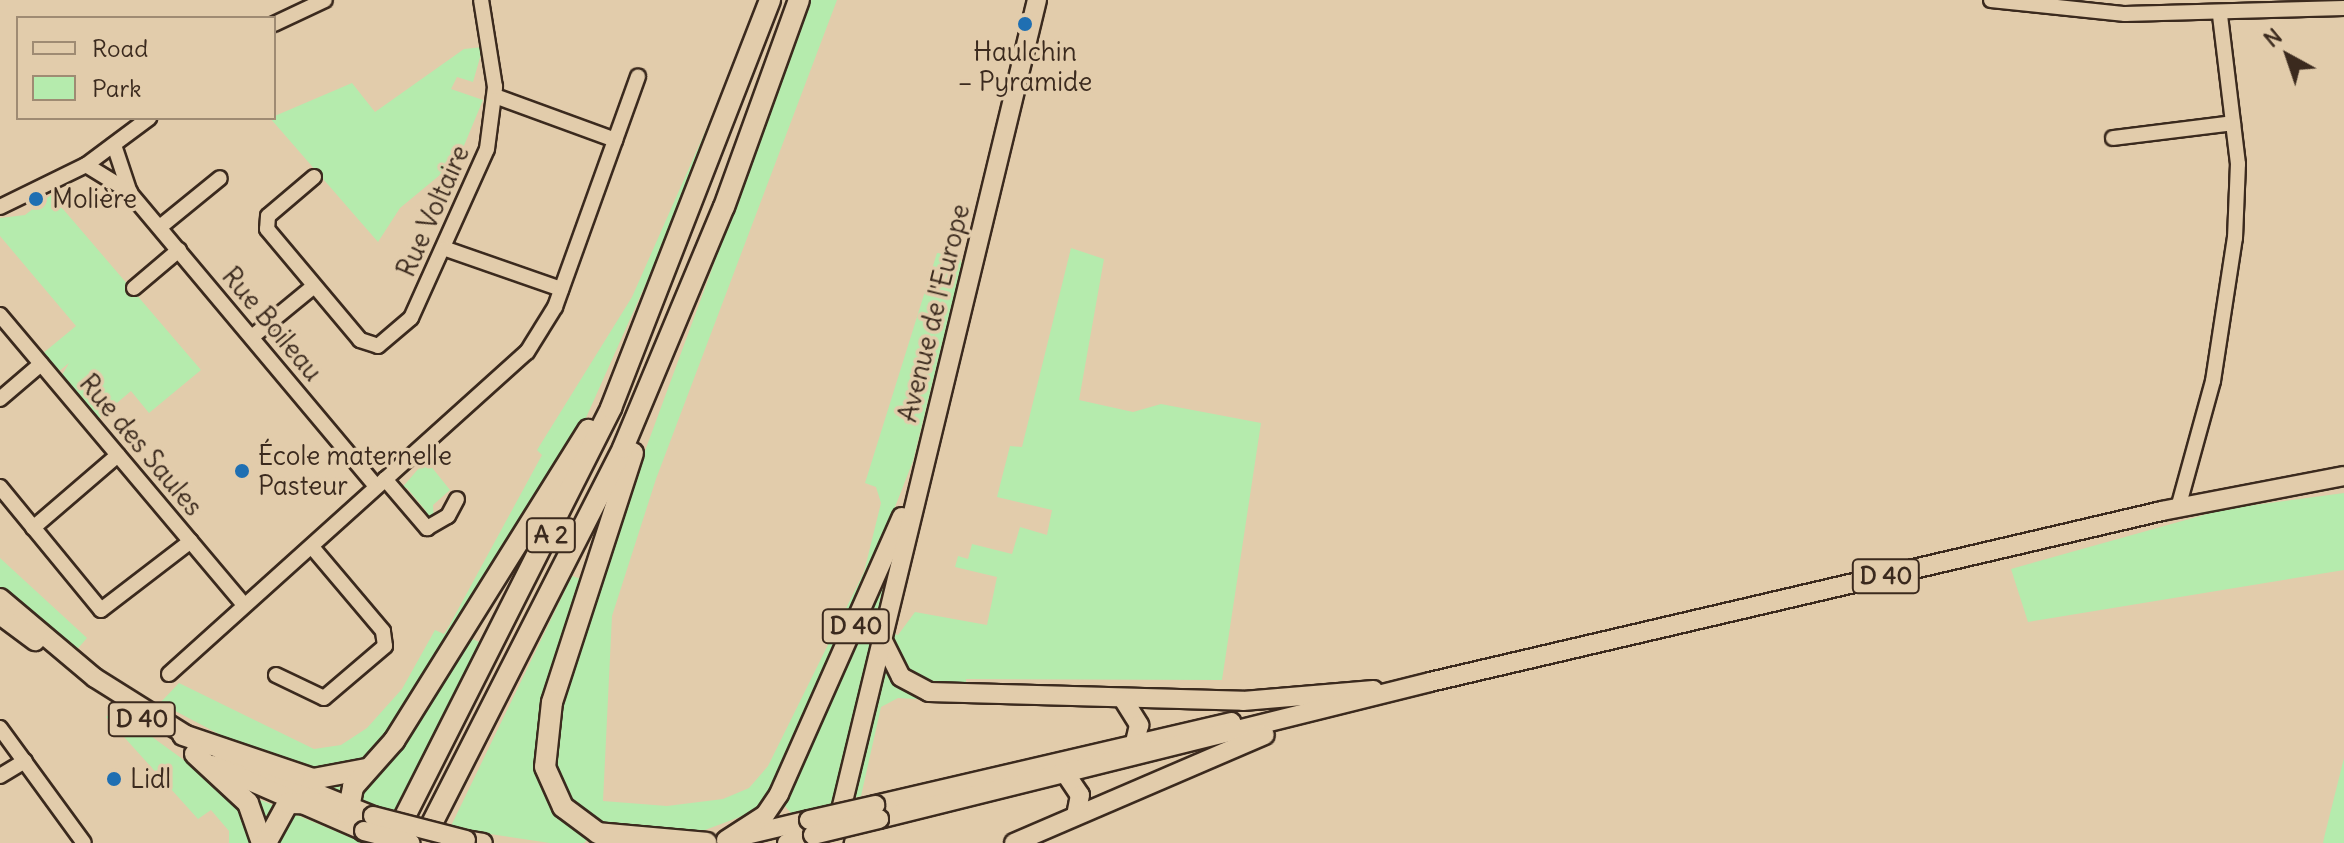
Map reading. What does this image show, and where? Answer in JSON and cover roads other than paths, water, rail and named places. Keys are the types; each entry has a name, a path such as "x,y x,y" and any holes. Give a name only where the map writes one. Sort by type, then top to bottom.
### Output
{"highway":[{"name":"A 2","path":"392,843 561,515 672,265 770,0"},
{"name":"A 2","path":"422,843 591,516 697,276 799,0"},
{"path":"342,806 353,787 373,764 568,466 672,265"},
{"path":"697,276 618,495 552,702 543,752 556,797 586,827 620,839 714,842"},
{"path":"432,843 480,734"},
{"path":"183,735 313,779 349,776 373,764"},
{"path":"195,754 248,803 264,843"},
{"path":"264,843 288,803 342,806 369,823"}],"main road":[{"name":"Avenue de l'Europe","path":"833,843 1037,0"},
{"name":"D 40","path":"714,842 765,815 779,794 927,455"},
{"name":"D 40","path":"786,834 877,812 1070,775 1347,706 1430,682 2178,508 2344,476"},
{"name":"D 40","path":"0,598 85,671 183,735 342,806"},
{"name":"D 40","path":"0,615 195,754 288,803 369,823 474,842"},
{"path":"882,639 901,677 929,692 1268,701 1385,689"},
{"name":"D 40","path":"877,812 1137,742 1430,682"},
{"path":"1123,699 1138,720 1137,742 1123,762"},
{"name":"D 40","path":"1014,843 1347,706"},
{"name":"D 40","path":"1034,768 1070,775"},
{"path":"1070,775 1080,795 1076,816"},
{"path":"714,842 786,834 779,794"},
{"name":"D 40","path":"369,823 410,843"}],"street":[{"path":"276,23 325,0"},
{"name":"Rue Voltaire","path":"314,286 371,348 405,325 421,298 446,249 487,149 495,96 481,0"},
{"path":"1991,0 2085,13 2220,15 2344,8"},
{"path":"2178,508 2229,285 2238,180 2220,15"},
{"path":"169,674 380,483 508,374 561,289 638,76"},
{"path":"495,96 615,140"},
{"path":"0,207 86,165 146,120"},
{"path":"2113,138 2233,123"},
{"name":"Rue Boileau","path":"114,145 130,193"},
{"name":"Rue Boileau","path":"86,165 130,193 380,483 427,528 448,516 457,499"},
{"path":"252,337 314,286 266,223 314,177"},
{"path":"160,227 220,178"},
{"path":"446,249 561,289"},
{"path":"134,288 179,250"},
{"name":"Rue des Saules","path":"0,315 244,605"},
{"path":"0,399 41,364"},
{"path":"33,528 118,455"},
{"path":"0,487 95,606 110,609 191,541"},
{"path":"276,675 324,698 385,646 383,631 312,547"},
{"path":"0,728 84,843"},
{"path":"0,776 25,761"}],"place":[{"name":"Haulchin – Pyramide","path":"1025,24"},
{"name":"Molière","path":"36,199"},
{"name":"École maternelle Pasteur","path":"242,471"},
{"name":"Lidl","path":"114,779"}]}
